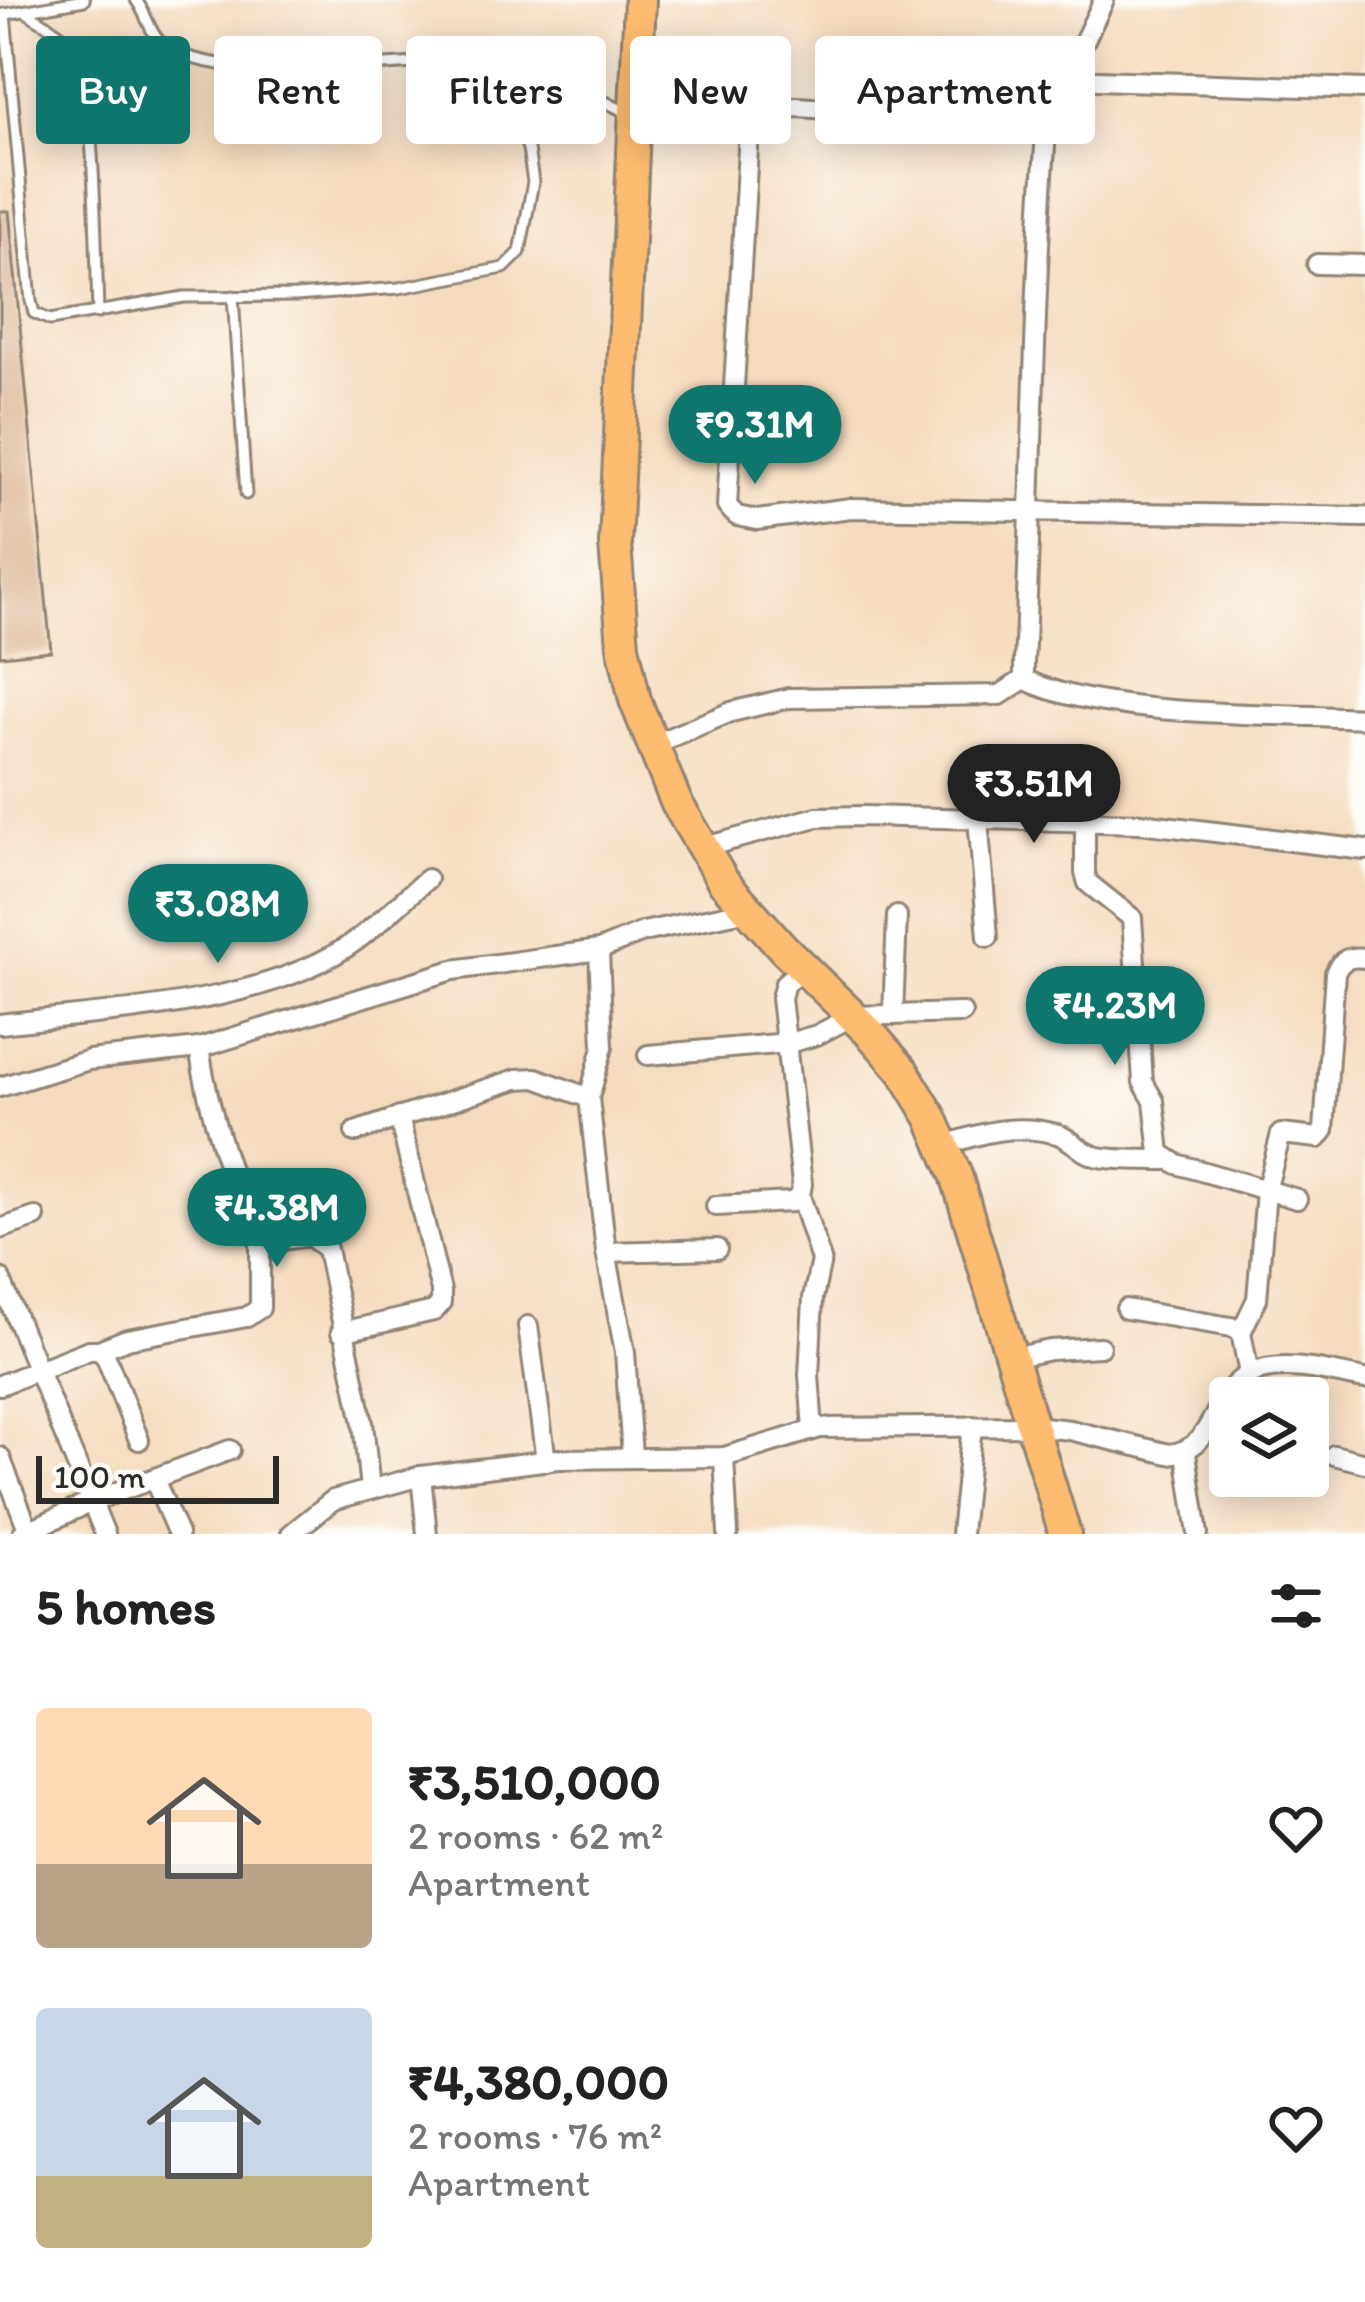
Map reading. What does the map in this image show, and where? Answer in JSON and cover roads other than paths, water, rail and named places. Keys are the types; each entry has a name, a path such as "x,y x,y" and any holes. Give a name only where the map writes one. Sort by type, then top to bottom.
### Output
{"main road":[{"path":"638,36 640,0"},
{"path":"631,144 615,544 623,646 635,700 701,848 748,910 903,1071 944,1146 1065,1534"}],"street":[{"path":"1087,36 1104,0"},
{"path":"1095,80 1365,89"},
{"path":"815,108 796,107 763,116 749,132 727,506 737,516 757,520 851,508 1365,517"},
{"path":"1024,679 1044,144"},
{"path":"1317,264 1365,265"},
{"path":"652,745 731,712 788,698 1000,695 1024,679"},
{"path":"1024,679 1042,688 1132,705 1365,718"},
{"path":"701,848 817,818 1140,823 1365,850"},
{"path":"978,819 988,937"},
{"path":"1085,821 1088,884 1132,918 1143,1082 1154,1101 1157,1142 1166,1160"},
{"path":"0,1024 186,1001 297,972 354,942 427,879"},
{"path":"0,1087 89,1060 200,1048 453,970 599,950 643,932 748,910"},
{"path":"893,1015 897,916"},
{"path":"599,950 603,1047 589,1098 606,1252 625,1352 632,1456"},
{"path":"1249,1373 1240,1332 1257,1299 1266,1191 1281,1134 1318,1138 1324,1130 1335,973 1349,957 1365,958"},
{"path":"803,968 785,983 781,998 789,1043 800,1196 821,1260 809,1375 813,1430"},
{"path":"648,1055 789,1043 853,1016 962,1012"},
{"path":"0,1385 127,1339 247,1318 260,1308 260,1244 243,1209 204,1078 200,1048"},
{"path":"355,1132 517,1079 536,1078 589,1098"},
{"path":"341,1332 434,1310 441,1303 399,1118"},
{"path":"944,1146 996,1129 1061,1135 1084,1153 1098,1157 1166,1160 1297,1199"},
{"path":"716,1206 792,1202 800,1196"},
{"path":"0,1228 34,1217"},
{"path":"260,1244 310,1236 327,1249 363,1424 370,1489"},
{"path":"606,1252 717,1249"},
{"path":"0,1278 105,1534"},
{"path":"1126,1309 1240,1332"},
{"path":"528,1325 545,1461"},
{"path":"1012,1358 1100,1347"},
{"path":"99,1350 139,1440"},
{"path":"296,1532 333,1499 421,1477 545,1461 724,1457 813,1430 1034,1426 1169,1454 1186,1453 1201,1443 1228,1390 1249,1373 1306,1369 1365,1379"},
{"path":"961,1534 972,1426"},
{"path":"0,1457 27,1533 91,1502 230,1450"},
{"path":"1186,1453 1198,1534"},
{"path":"1334,1455 1365,1463"},
{"path":"724,1457 728,1534"},
{"path":"421,1477 428,1534"},
{"path":"154,1479 178,1534"}],"lane":[{"path":"83,0 2,15 34,313 50,320 184,297 296,296 399,288 504,268 514,261 525,236 532,182 523,144"},
{"path":"136,0 162,45 209,64 255,69 406,62"},
{"path":"25,11 70,43 81,67 91,135 98,313"},
{"path":"233,296 246,494"}]}
